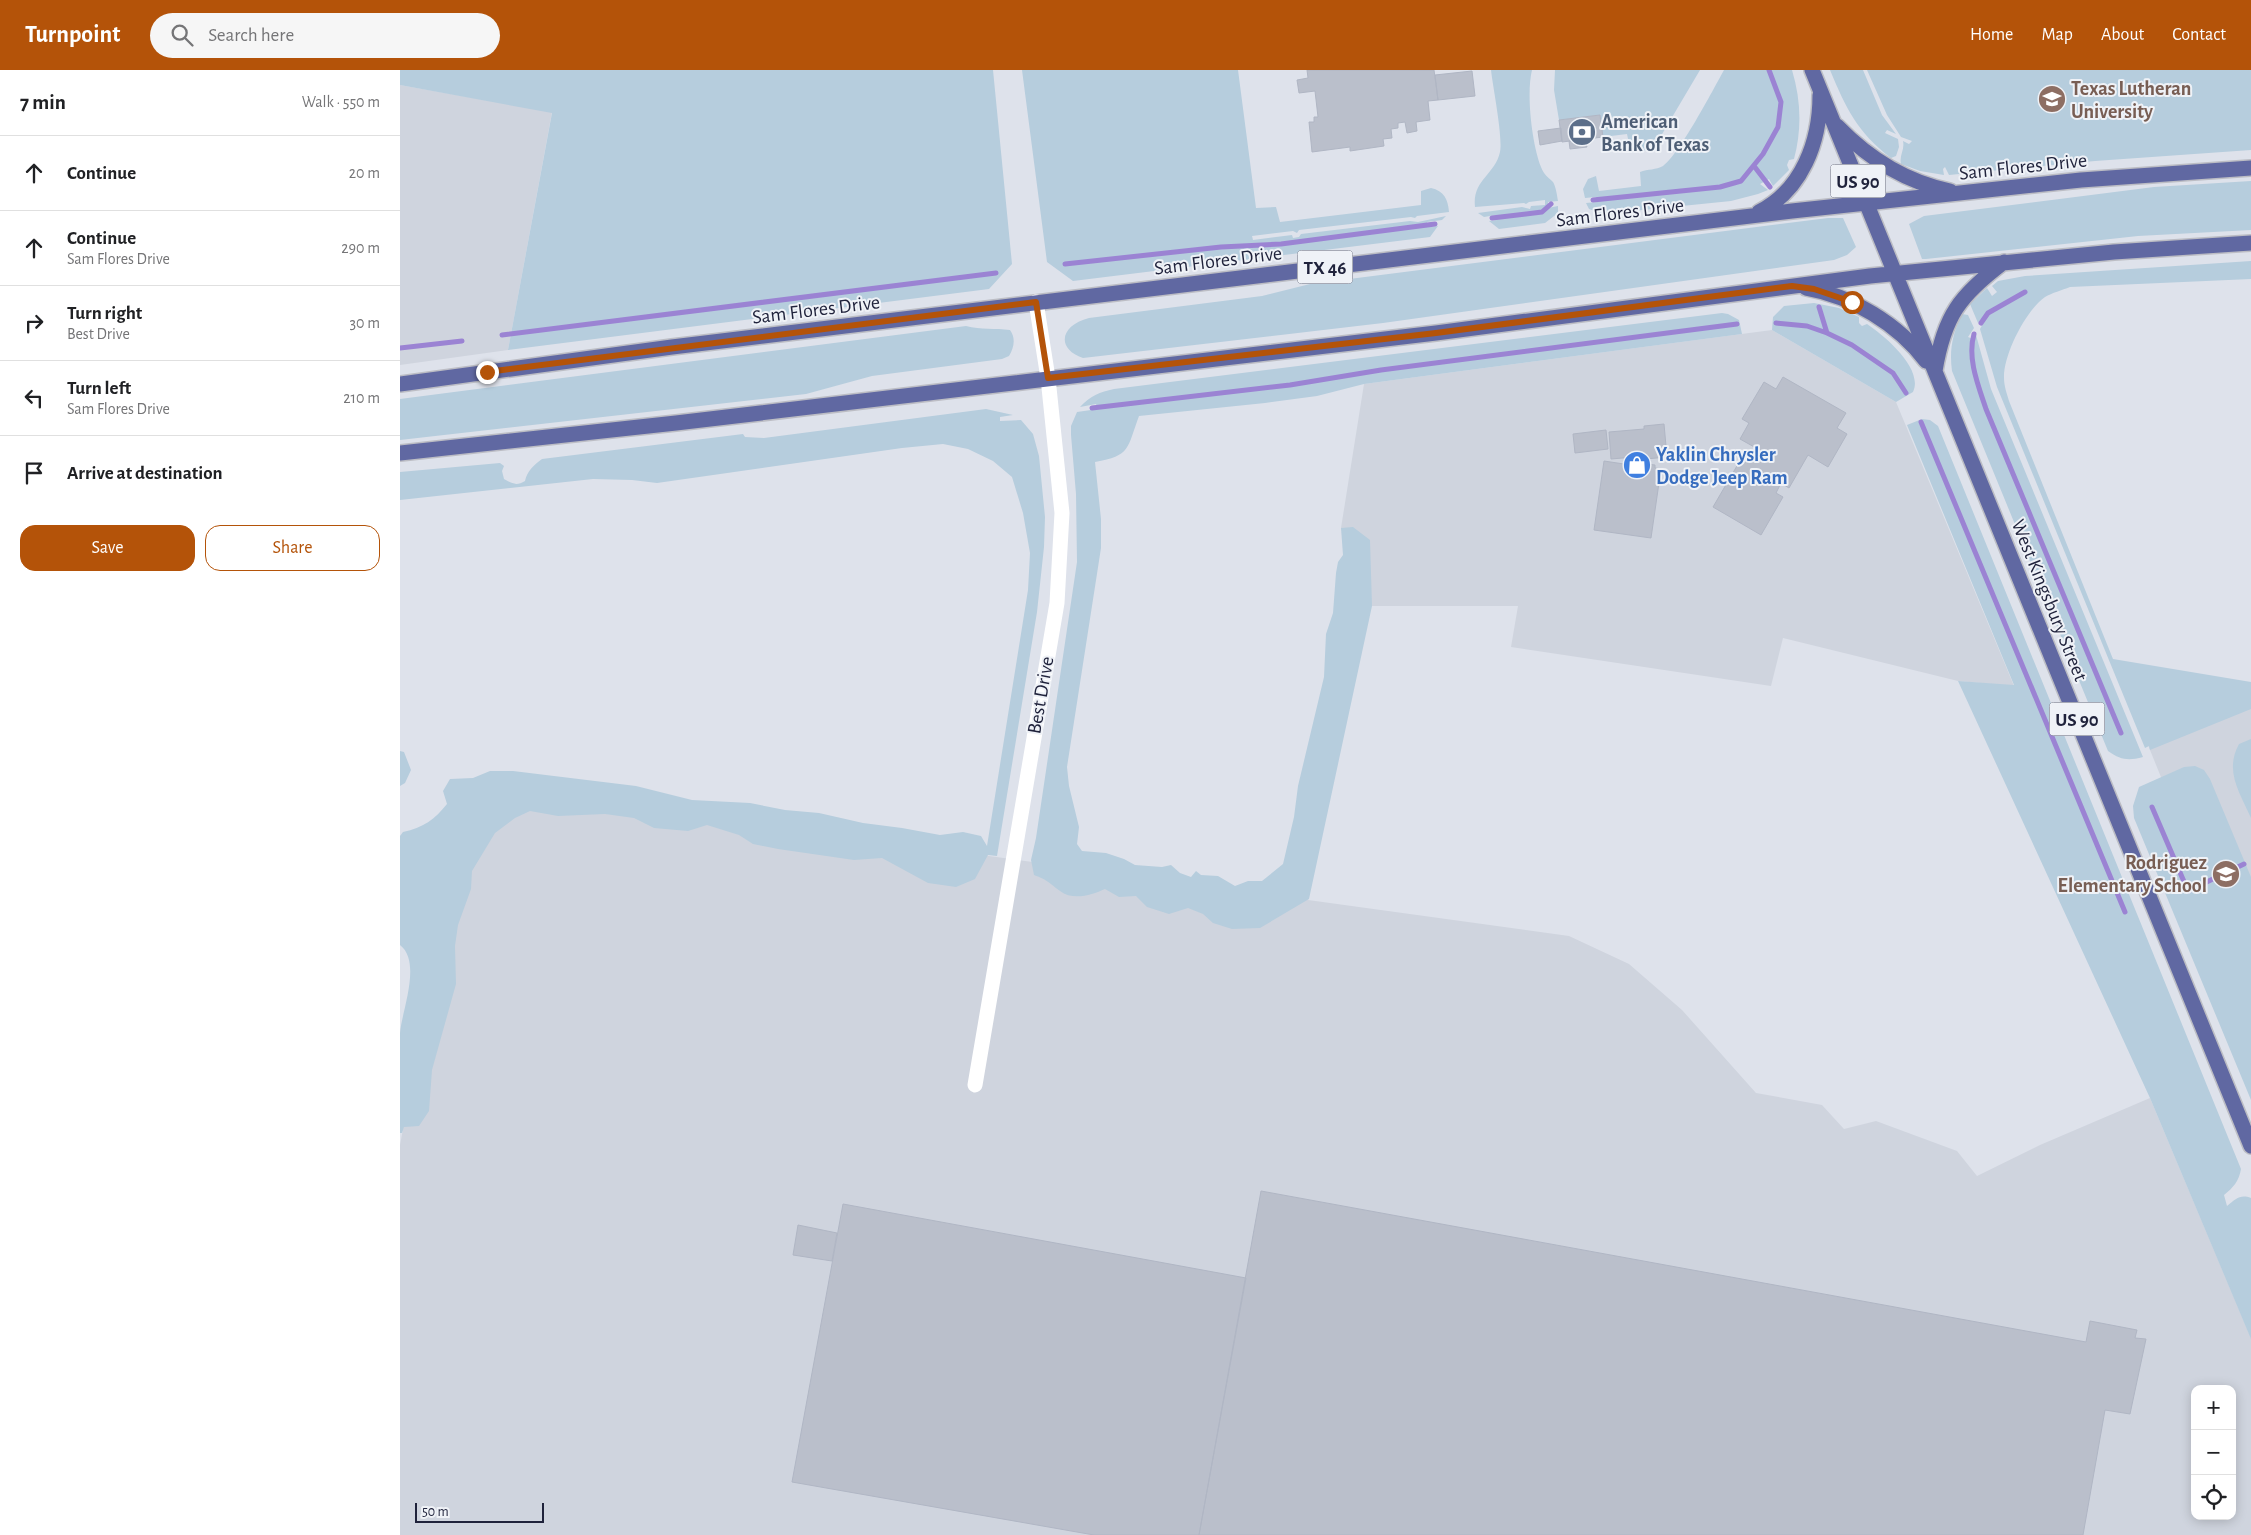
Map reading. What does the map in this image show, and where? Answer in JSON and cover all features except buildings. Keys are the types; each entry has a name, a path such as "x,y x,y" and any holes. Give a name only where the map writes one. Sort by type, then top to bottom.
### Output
{"main road":[{"name":"West Kingsbury Street","path":"1812,70 2251,1146"},
{"path":"1749,216 1766,209 1784,196 1802,170 1814,140 1820,106 1820,89"},
{"path":"1833,122 1863,150 1892,169 1922,183 1961,193"},
{"name":"Sam Flores Drive","path":"400,384 1036,302 1749,216 2081,180 2251,168"},
{"path":"400,453 676,423 1436,333 1895,273 2114,252 2251,243"},
{"path":"1935,373 1939,347 1955,309 1964,296 2004,262"},
{"path":"1792,286 1832,294 1852,302 1869,312 1908,341 1935,373"}],"street":[{"name":"Best Drive","path":"975,1085 1057,603 1062,513 1048,378 1036,302"}],"shaded area":[{"path":"400,70 993,70 1012,264 989,289 508,350 552,113 400,85"},
{"path":"1022,70 1238,70 1256,208 1276,207 1280,222 1421,205 1421,191 1431,188 1442,193 1448,203 1449,212 1417,216 1415,218 1299,230 1297,233 1293,231 1252,236 1253,240 1292,235 1293,238 1299,237 1301,234 1410,221 1418,222 1446,216 1442,220 1427,222 1428,227 1438,226 1430,237 1073,281 1047,262"},
{"path":"1491,70 1532,70 1530,105 1535,146 1542,170 1554,184 1558,201 1548,202 1548,208 1558,206 1558,213 1545,223 1499,229 1489,221 1497,220 1496,215 1484,217 1478,213 1522,207 1530,209 1531,206 1545,205 1545,200 1526,204 1475,207 1477,190 1494,166 1501,145"},
{"path":"1555,70 1700,70 1658,141 1649,150 1631,153 1627,134 1603,137 1600,115 1559,120 1554,90"},
{"path":"1724,70 1792,70 1799,103 1799,126 1794,159 1789,160 1787,165 1789,170 1773,186 1769,179 1760,184 1768,190 1731,201 1603,214 1589,209 1586,203 1597,202 1596,197 1585,198 1583,189 1588,179 1596,176 1599,191 1641,186 1640,172 1663,166 1670,160"},
{"path":"1830,70 1863,70 1882,115 1896,134 1887,130 1885,133 1898,139 1899,147 1896,156 1891,158 1869,139 1861,129 1847,108"},
{"name":"Texas Lutheran University","path":"1867,70 2251,70 2251,150 2095,161 1949,175 1945,167 1943,169 1944,175 1920,171 1901,164 1903,141 1909,144 1912,141 1901,137 1887,115"},
{"path":"400,85 552,112 508,350 400,365"},
{"path":"2251,181 2251,230 2138,236 1922,259 1909,224 1924,216 2154,187"},
{"path":"1828,218 1843,218 1856,247 1847,255 1834,260 1383,323 1083,358 1068,349 1065,343 1067,331 1080,321 1089,318 1262,296 1310,284"},
{"path":"2251,261 2251,279 2070,287 2051,294 2038,303 2023,322 2007,357 2004,384 2009,401 2113,659 2251,682 2251,709 2150,750 2149,746 2145,748 1997,387 1980,329 1985,320 1981,319 1978,323 1970,304 1987,288 1992,296 1997,292 1992,286 1998,281 2025,276"},
{"path":"1814,303 1839,308 1859,317 1859,323 1862,326 1867,324 1883,336 1901,354 1913,373 1915,383 1913,392 1896,402 1772,330 1773,317 1784,306"},
{"path":"1722,313 1739,320 1742,334 1364,384 1317,396 1139,416 1126,449 1115,457 1095,462 1101,519 1101,548 1067,767 1069,786 1079,827 1077,844 1082,851 1106,853 1135,865 1162,867 1171,865 1180,873 1191,877 1196,871 1201,875 1218,876 1235,886 1248,881 1262,881 1283,864 1294,817 1298,786 1324,677 1326,634 1333,613 1338,562 1343,555 1341,528 1353,527 1370,540 1372,606 1309,899 1260,928 1232,929 1213,923 1203,914 1188,908 1169,914 1147,907 1136,896 1119,897 1105,889 1088,895 1071,896 1034,875 1031,860 1036,838 1077,562 1076,494 1071,426 1077,412 1098,409 1096,404 1080,407 1091,397 1114,389"},
{"path":"1962,314 1968,315 1974,328 1968,337 1973,339 1976,335 1991,389 2143,757 2125,759 2108,751 1952,371 1951,355 1953,341"},
{"path":"966,326 1010,330 1014,343 1009,356 1002,359 872,376 806,394 400,440 400,399"},
{"name":"Yaklin Chrysler Dodge Jeep Ram","path":"1772,330 1896,402 2014,686 1958,681 1783,638 1771,686 1511,647 1518,606 1372,606 1341,528 1364,384"},
{"path":"986,409 1013,415 1000,417 1000,421 1021,420 1033,434 1039,456 1045,517 1044,547 1037,612 997,856 988,855 975,879 956,887 928,883 882,858 854,860 778,849 753,844 739,835 707,825 688,831 654,828 634,818 605,814 558,816 530,811 515,818 495,833 472,871 471,889 458,925 455,946 456,984 432,1070 429,1111 419,1126 404,1127 402,1133 400,1133 400,1033 409,987 410,963 400,945 400,836 403,832 428,822 447,804 443,791 450,779 473,778 490,771 513,771 636,786 692,800 750,803 785,810 819,813 863,823 940,835 963,832 981,836 987,846 1028,590 1030,553 1023,513 1012,477 993,461 968,449 943,444 902,448 657,483 593,479 400,500 400,472 500,463 504,466 502,471 504,479 517,484 525,481 531,468 542,459 743,434 745,437 764,438"},
{"path":"1922,419 1930,420 1938,426 2241,1169 2235,1184 2224,1195 2227,1206 2241,1197 2251,1198 2251,1339 2150,1098 1958,681 2014,685 1907,425"},
{"name":"Rodriguez Elementary School","path":"2118,672 2251,695 2251,999 2150,750"},
{"path":"2251,739 2251,818 2235,782 2233,763 2239,744"},
{"path":"400,751 404,752 411,770 405,783 400,786"},
{"path":"2195,766 2204,770 2210,779 2251,877 2251,1100 2134,818 2133,806 2139,787 2184,767"},
{"path":"468,784 1569,936 1629,964 1682,1010 1756,1093 1822,1105 1844,1129 1876,1121 1957,1151 1977,1176 2040,1145 2150,1098 2251,1338 2251,1535 400,1535 400,1145"}],"waterway":[{"path":"1593,200 1720,187 1741,181 1763,154 1778,127 1781,102 1769,70"},
{"path":"1754,166 1770,187"},
{"path":"1492,218 1542,212 1551,204"},
{"path":"1065,264 1221,247 1281,244 1435,224"},
{"path":"502,335 996,273"},
{"path":"1981,323 1988,313 2025,292"},
{"path":"1819,307 1827,333"},
{"path":"1776,323 1807,326 1852,345 1893,373 1906,393"},
{"path":"1092,408 1290,385 1381,370 1737,324"},
{"path":"1974,334 1972,343 1973,362 1986,409 2121,733"},
{"path":"400,348 462,341"},
{"path":"1921,422 2125,912"},
{"path":"2152,807 2188,891 2244,864"}],"place":[{"name":"Texas Lutheran University","path":"2052,99"},
{"name":"American Bank of Texas","path":"1582,132"},
{"name":"Yaklin Chrysler Dodge Jeep Ram","path":"1637,465"},
{"name":"Rodriguez Elementary School","path":"2226,874"}],"route":[{"path":"487,372 1036,302 1048,378 1436,333 1792,286 1814,289 1852,302"}]}
